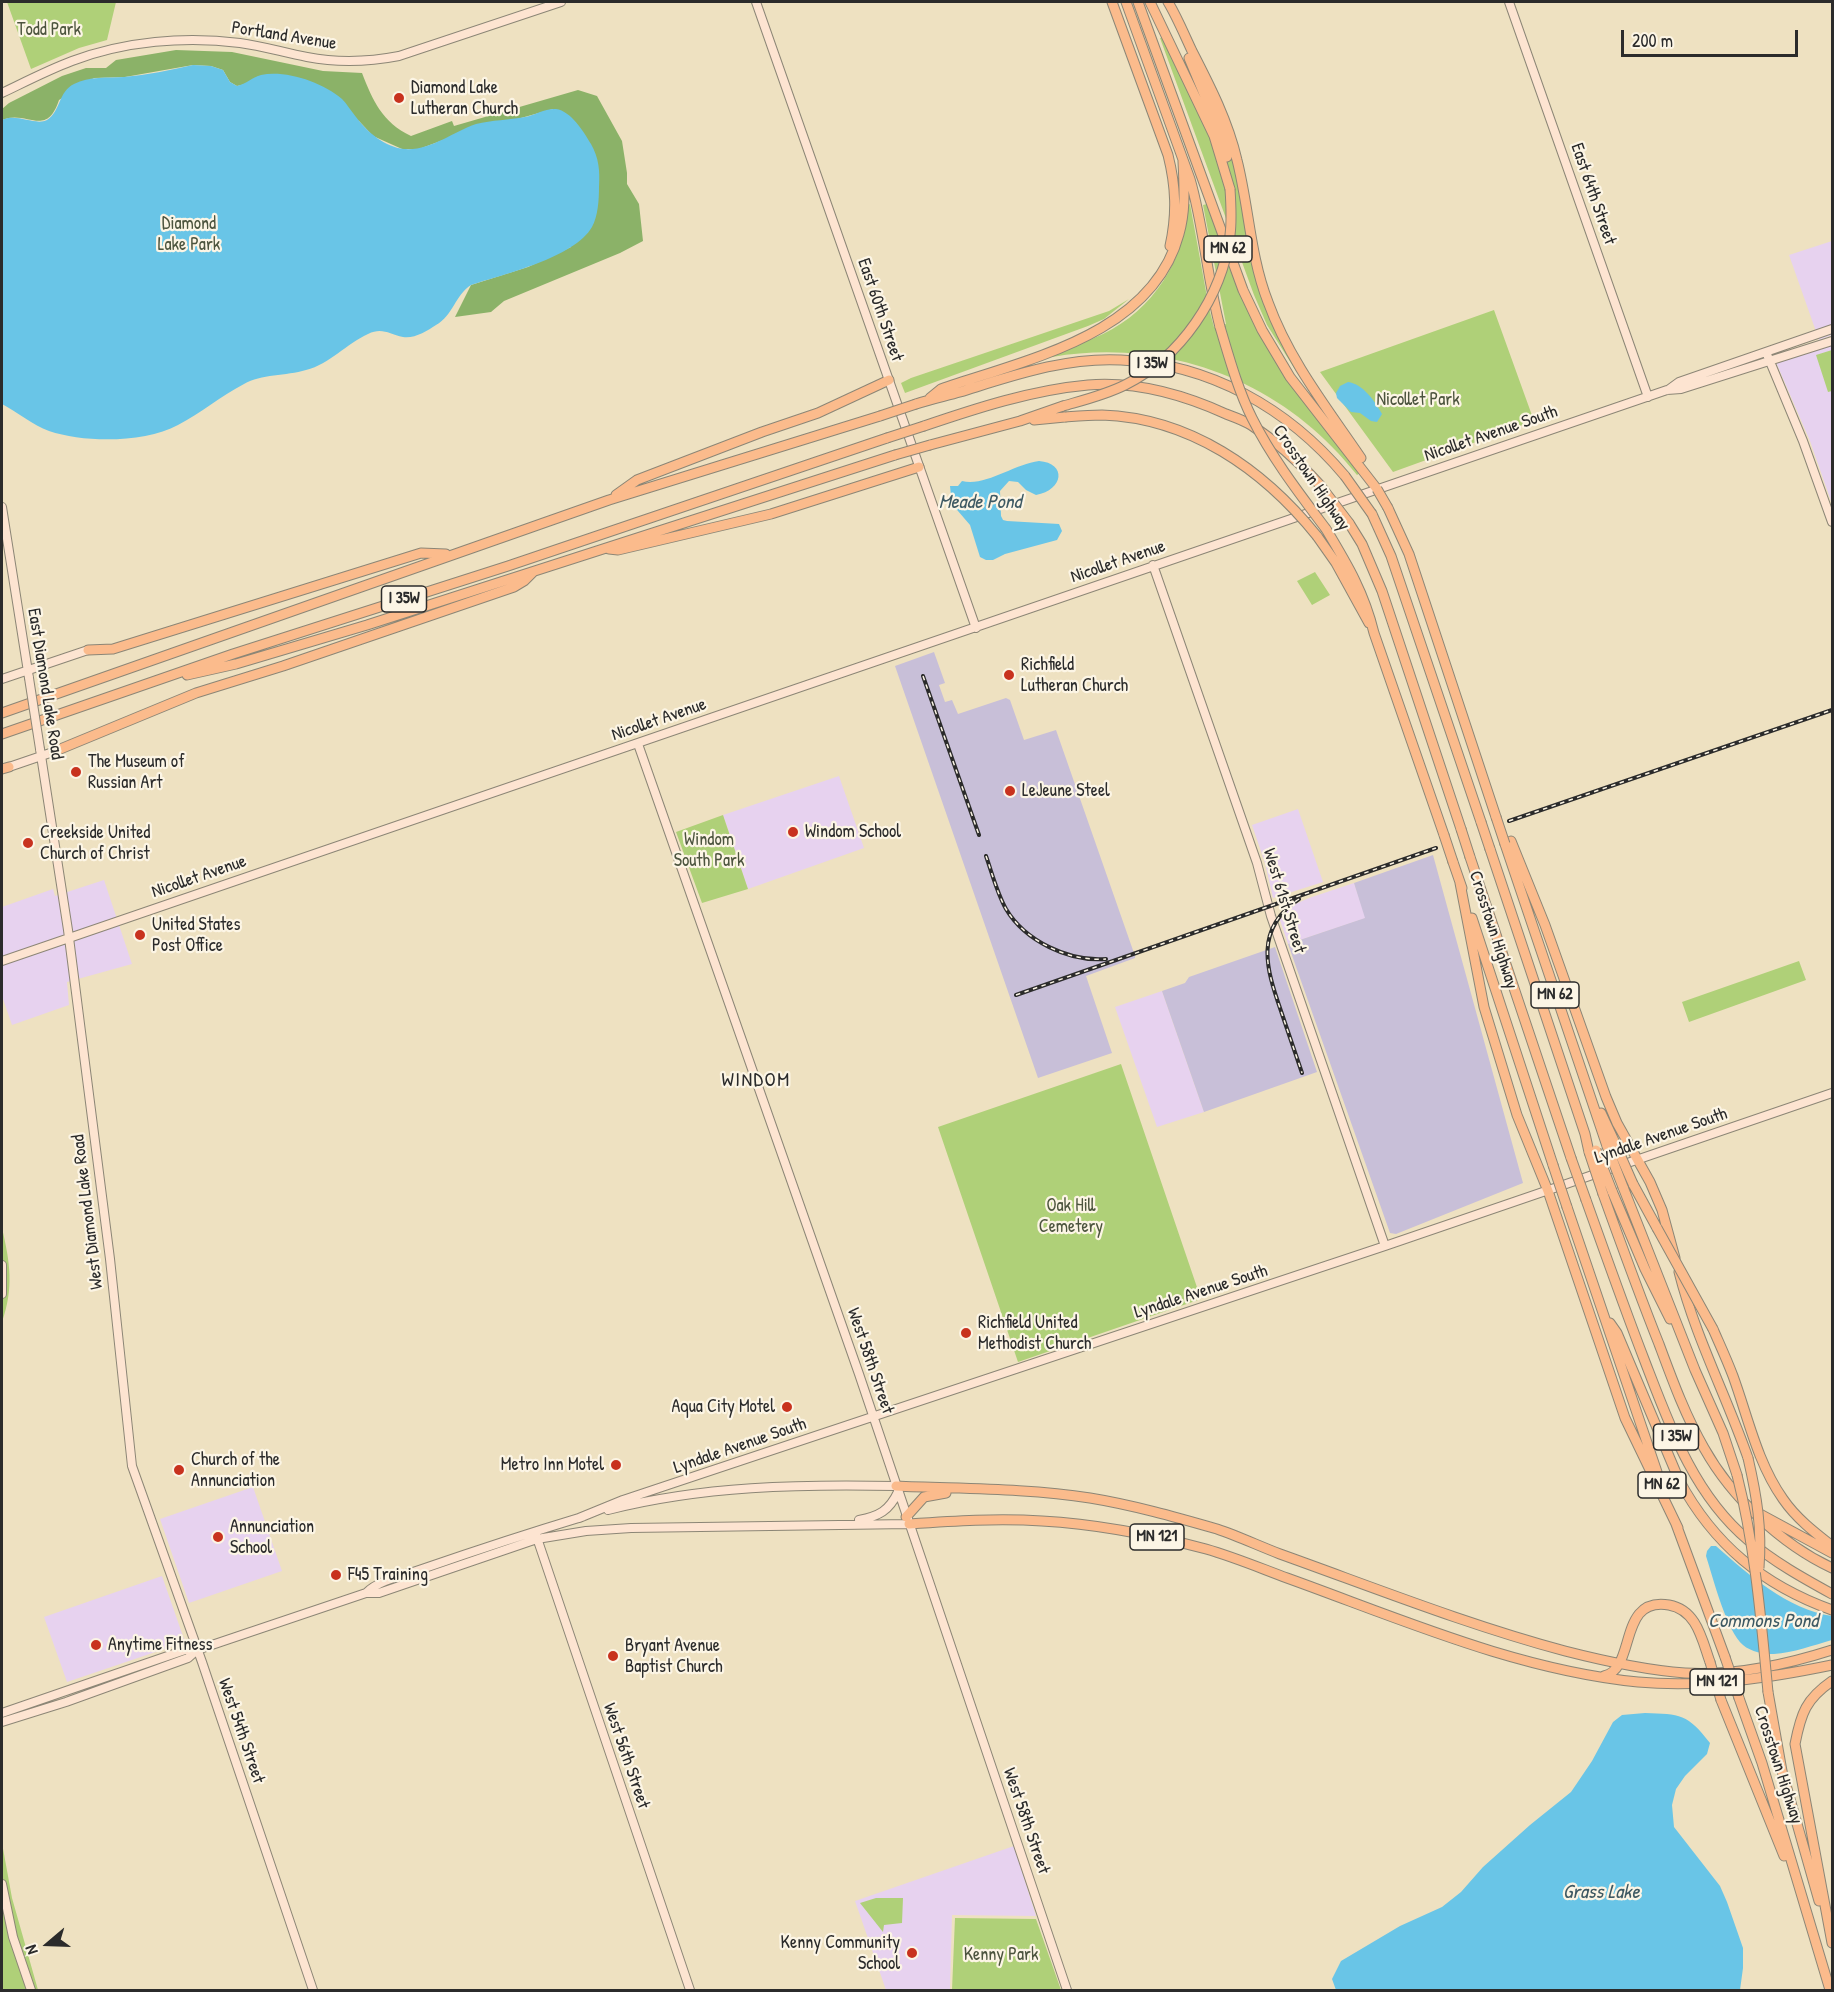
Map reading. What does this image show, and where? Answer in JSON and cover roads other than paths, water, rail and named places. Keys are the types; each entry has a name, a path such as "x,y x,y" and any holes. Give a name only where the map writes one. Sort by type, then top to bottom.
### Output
{"highway":[{"path":"1112,2 1168,155 1174,179 1174,224 1169,250 1157,280"},
{"name":"Crosstown Highway","path":"1126,2 1197,205 1214,303 1239,387 1251,417 1283,470 1326,529 1357,582 1367,605 1374,633 1444,835 1602,1311 1762,1763 1830,1990"},
{"name":"MN 62","path":"1138,2 1243,290 1257,321 1290,377 1366,471"},
{"path":"1150,2 1214,136 1230,189"},
{"path":"1168,2 1230,133 1241,176 1253,253 1274,320 1306,379 1366,471"},
{"path":"144,685 247,661 389,618 895,455 1020,421 1102,394 1146,373 1191,330 1206,308 1222,268 1230,235 1229,167 1222,137 1168,2"},
{"path":"929,399 941,389 1032,358 1103,327 1138,303 1170,260 1179,235 1184,203 1183,161"},
{"name":"I 35W","path":"2,713 609,500 929,399 1035,369 1066,363 1119,359 1142,362 1184,370 1260,401 1302,430 1325,452 1372,514 1391,556 1585,1134 1686,1415 1705,1450 1726,1481 1753,1510 1789,1541 1833,1568"},
{"path":"609,500 637,480 818,413 889,380"},
{"name":"I 35W","path":"2,734 233,654 508,566 1006,400 1048,390 1090,385 1131,385 1171,393 1250,424 1287,453 1320,485 1362,544 1382,591 1571,1158 1667,1418 1683,1455 1708,1496 1747,1540 1789,1571 1833,1594"},
{"path":"1020,421 1103,415 1132,418 1164,425 1202,439 1231,456 1264,480 1317,536 1345,579 1374,633"},
{"path":"604,548 618,550 771,514 919,467"},
{"name":"Crosstown Highway","path":"1366,471 1388,508 1409,554 1484,781 1499,816 1586,1084 1611,1145 1623,1187 1695,1370 1723,1433 1737,1475 1748,1517 1768,1692 1782,1772 1833,1944"},
{"path":"87,650 113,649 421,553 451,555"},
{"path":"53,752 196,693 283,666 514,587 535,570"},
{"path":"1508,843 1545,925 1606,1097 1662,1210 1691,1315 1748,1458 1758,1507 1761,1540 1757,1583"},
{"path":"1460,883 1484,1007 1517,1115 1548,1191 1625,1418 1677,1528"},
{"path":"1611,1145 1713,1329 1767,1471 1783,1500 1807,1526 1833,1546"},
{"path":"1608,1193 1695,1370"},
{"path":"1602,1311 1617,1333 1679,1480 1691,1502 1712,1531 1735,1554 1770,1581 1807,1601 1833,1610"},
{"name":"MN 121","path":"897,1489 973,1489 1048,1493 1090,1498 1134,1507 1220,1530 1263,1548 1489,1629 1618,1663 1652,1669 1695,1673 1748,1670 1799,1660 1833,1650"},
{"path":"908,1520 924,1497 973,1489"},
{"path":"1753,1510 1833,1553"},
{"name":"MN 121","path":"908,1520 1042,1521 1090,1525 1156,1537 1209,1550 1497,1652 1602,1677 1638,1682 1692,1683 1770,1677 1833,1665"},
{"path":"1602,1677 1614,1671 1628,1645 1631,1626 1637,1616 1650,1607 1668,1605 1679,1608 1695,1622 1721,1700 1805,1905"},
{"path":"1628,1645 1636,1660 1652,1669"},
{"path":"1833,1681 1810,1699 1798,1726 1795,1744 1833,1944"}],"street":[{"name":"Portland Avenue","path":"2,93 73,60 98,52 158,41 190,39 241,43 329,60 383,59 399,56 561,2"},
{"name":"East 60th Street","path":"756,2 976,628"},
{"name":"East 64th Street","path":"1509,2 1648,397"},
{"name":"Nicollet Avenue South","path":"1325,507 1648,397 1667,390 1679,382 1833,329"},
{"name":"Nicollet Avenue South","path":"1667,390 1681,389 1833,341"},
{"path":"1766,352 1833,522"},
{"name":"East Diamond Lake Road","path":"2,507 69,937"},
{"name":"Nicollet Avenue","path":"2,961 1325,507"},
{"name":"West 61st Street","path":"1153,565 1257,863 1271,916 1385,1246"},
{"path":"2,679 28,674 87,650"},
{"name":"West 58th Street","path":"638,744 874,1418 1067,1990"},
{"path":"5,768 40,753 53,752"},
{"name":"West Diamond Lake Road","path":"69,937 110,1258 131,1458 138,1483"},
{"name":"Lyndale Avenue South","path":"579,1518 623,1500 874,1418 1833,1093"},
{"path":"2,1265 2,1294"},
{"name":"West 54th Street","path":"138,1483 313,1990"},
{"path":"2,1713 185,1650 197,1650 366,1593 379,1593 579,1518 645,1502 737,1490 818,1485 897,1489 893,1503 882,1514 846,1524"},
{"path":"536,1535 614,1529 846,1524 908,1520"},
{"name":"West 56th Street","path":"536,1535 690,1990"},
{"path":"2,1722 66,1702 188,1658 197,1650"},
{"path":"2,1884 13,1937 31,1990"}],"water":[{"name":"Diamond Lake Park","path":"193,65 211,66 223,70 230,82 237,86 258,76 271,74 292,76 314,83 342,99 360,123 377,138 404,149 432,144 476,124 525,117 548,110 562,111 581,128 594,149 599,176 599,197 594,223 583,238 555,256 471,285 461,294 442,321 416,336 403,337 382,331 373,332 315,367 251,381 178,425 149,435 97,439 80,438 49,431 2,404 2,120 14,118 37,122 47,120 55,112 69,87 86,80 141,75"},
{"path":"1348,382 1359,386 1376,404 1382,414 1377,422 1371,421 1360,413 1351,412 1337,398 1336,393 1340,386"},
{"name":"Meade Pond","path":"1039,461 1054,466 1058,471 1057,483 1045,492 1036,495 1026,490 1018,482 1009,481 1000,491 1001,516 1007,521 1059,524 1062,531 1057,540 1005,554 993,560 980,557 970,525 952,504 950,486 958,486 962,481 980,481"},
{"name":"Commons Pond","path":"1711,1546 1716,1546 1755,1579 1784,1598 1815,1612 1832,1616 1832,1640 1774,1654 1758,1652 1743,1645 1731,1629 1726,1617 1706,1556"},
{"name":"Grass Lake","path":"1645,1713 1675,1715 1689,1721 1710,1743 1707,1754 1685,1776 1676,1789 1672,1805 1674,1827 1720,1886 1727,1902 1743,1948 1740,1990 1336,1990 1332,1979 1341,1961 1400,1926 1442,1907 1461,1892 1483,1867 1571,1792 1592,1761 1613,1722 1622,1715"}],"railway":[{"path":"923,676 979,835"},
{"path":"1509,821 1832,710"},
{"path":"1016,995 1436,848"},
{"path":"986,856 1006,909 1024,931 1036,940 1063,953 1077,957 1106,959"},
{"path":"1299,899 1275,923 1270,936 1268,965 1302,1073"}],"place":[{"name":"Diamond Lake Lutheran Church","path":"399,98"},
{"name":"Richfield Lutheran Church","path":"1009,675"},
{"name":"The Museum of Russian Art","path":"76,772"},
{"name":"LeJeune Steel","path":"1010,791"},
{"name":"Windom School","path":"793,832"},
{"name":"Creekside United Church of Christ","path":"28,843"},
{"name":"United States Post Office","path":"140,935"},
{"name":"Richfield United Methodist Church","path":"966,1333"},
{"name":"Aqua City Motel","path":"787,1407"},
{"name":"Metro Inn Motel","path":"616,1465"},
{"name":"Church of the Annunciation","path":"179,1470"},
{"name":"Annunciation School","path":"218,1537"},
{"name":"F45 Training","path":"336,1575"},
{"name":"Anytime Fitness","path":"96,1645"},
{"name":"Bryant Avenue Baptist Church","path":"613,1656"},
{"name":"Kenny Community School","path":"912,1953"}],"district":[{"name":"WINDOM","path":"756,1081"}],"park label":[{"name":"Todd Park","path":"49,30"},
{"name":"Nicollet Park","path":"1418,400"},
{"name":"Windom South Park","path":"709,850"},
{"name":"Oak Hill Cemetery","path":"1071,1216"},
{"name":"Kenny Park","path":"1001,1955"}]}
